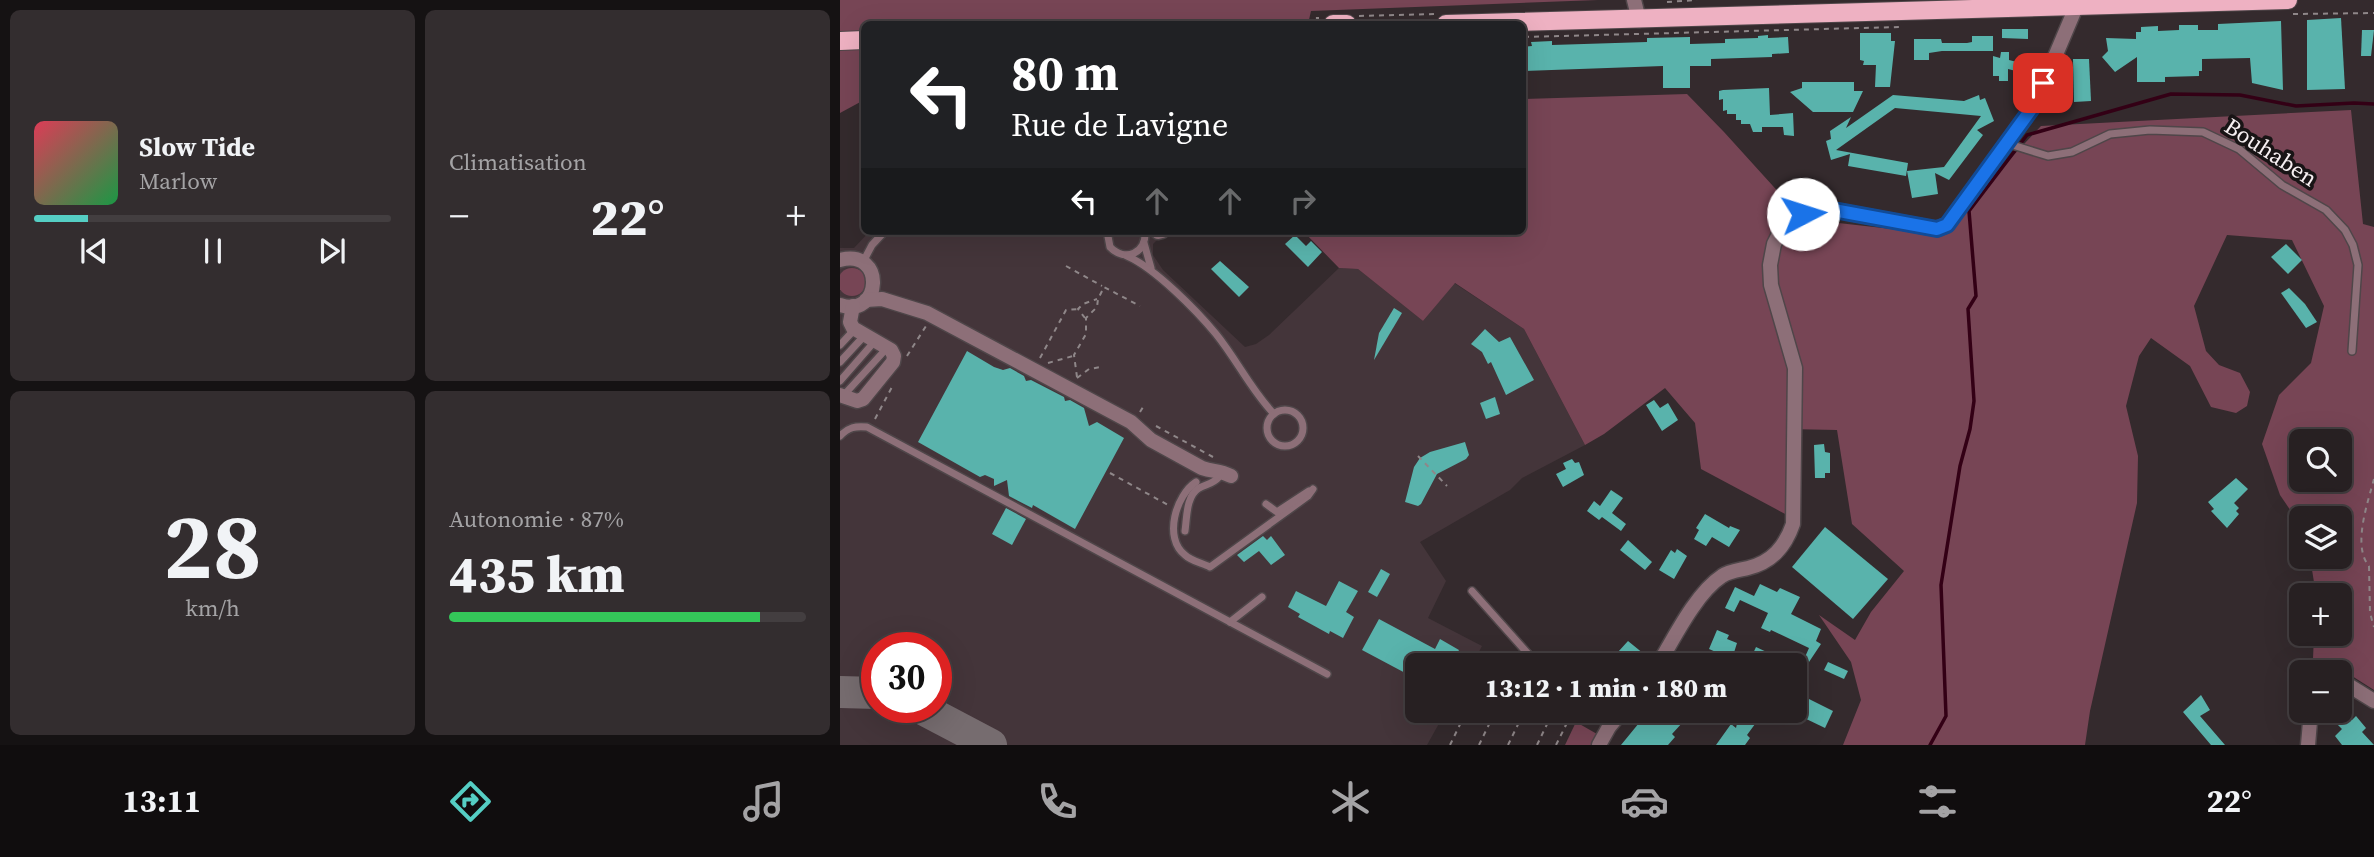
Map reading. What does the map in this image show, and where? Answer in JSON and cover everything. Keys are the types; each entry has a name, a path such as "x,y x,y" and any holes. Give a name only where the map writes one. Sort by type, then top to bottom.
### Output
{"main road":[{"path":"1526,22 1639,20 1810,8 2076,7 2288,0"},
{"path":"840,41 861,40"}],"street":[{"path":"1634,0 1639,20"},
{"path":"1666,653 1713,584 1723,575 1760,565 1771,558 1782,547 1793,524 1795,368 1792,349 1771,285 1770,265 1774,244 1781,230 1790,220 1803,214 1839,211 1937,229 1947,225 2012,145 2035,104 2076,7"},
{"path":"840,260 849,258 863,262 874,278 873,288 853,304"},
{"path":"853,304 881,299 927,313 1131,422 1150,440 1202,468 1220,470 1225,477"},
{"path":"841,396 857,401 863,399 893,362 894,356 858,332 853,304"},
{"path":"2352,687 2374,701"},
{"path":"1599,745 1612,723"},
{"path":"2308,745 2310,723"}],"lane":[{"name":"Bouhaben","path":"2012,145 2048,156 2072,152 2110,134 2150,130 2203,132 2239,149 2282,185 2326,210 2345,230 2353,245 2358,265 2352,351"},
{"path":"863,262 881,235"},
{"path":"1108,235 1110,247 1118,254 1151,269 1216,334 1274,414"},
{"path":"1127,256 1137,252 1150,235"},
{"path":"1144,243 1151,269"},
{"path":"840,345 858,332"},
{"path":"840,362 858,332"},
{"path":"840,381 858,332"},
{"path":"1287,410 1301,418 1304,429 1297,442 1285,447 1272,441 1267,427 1274,414 1287,410"},
{"path":"840,436 847,429 867,427 1327,674"},
{"path":"1185,531 1190,497 1198,489 1225,477"},
{"path":"1196,482 1187,488 1177,510 1175,542 1183,555 1210,567 1308,496 1313,489 1277,512 1266,504"},
{"path":"1472,591 1527,653"},
{"path":"1230,622 1262,597"},
{"path":"1605,723 1609,727"}],"path":[{"path":"1526,37 1898,28"},
{"path":"1066,267 1140,306"},
{"path":"1086,318 1097,307 1104,287"},
{"path":"1038,362 1066,310 1078,309 1083,304 1098,299"},
{"path":"1078,309 1086,318 1086,334 1074,355 1078,394"},
{"path":"927,324 933,327"},
{"path":"917,341 927,324"},
{"path":"905,356 909,357 927,324"},
{"path":"1077,378 1089,369 1101,368"},
{"path":"875,419 892,387"},
{"path":"1138,416 1143,407"},
{"path":"1418,456 1447,486"},
{"path":"1110,473 1177,510"},
{"path":"2374,479 2361,537 2364,561 2369,566 2370,614 2374,627"},
{"path":"1450,745 1460,723"},
{"path":"1479,745 1490,723"},
{"path":"1508,745 1519,723"},
{"path":"1537,745 1548,723"},
{"path":"1556,745 1566,724 1564,723"}],"shaded area":[{"path":"840,0 1598,0 1311,11 1309,21 861,21 861,102 840,113"},
{"path":"1687,94 1803,219 1945,235 1990,180 2041,126 2351,110 2363,224 2374,227 2374,690 2352,676 2352,660 2313,659 2314,646 2352,646 2352,583 2314,583 2312,569 2352,569 2352,506 2289,506 2289,508 2280,495 2262,444 2279,395 2311,363 2324,306 2292,240 2227,235 2194,306 2206,351 2219,365 2240,373 2250,392 2247,406 2236,413 2211,407 2190,366 2151,338 2139,356 2126,406 2138,456 2137,503 2090,711 2085,745 1843,745 1861,700 1851,662 1819,615 1855,640 1871,612 1904,571 1852,524 1837,430 1787,429 1791,484 1789,516 1701,469 1695,423 1665,388 1585,445 1524,329 1455,283 1423,321 1358,269 1339,268 1307,235 1526,235 1526,99"},
{"path":"866,235 1153,235 1157,240 1153,244 1153,255 1163,270 1245,347 1256,344 1269,335 1339,268 1358,269 1423,321 1454,283 1524,329 1585,445 1522,478 1510,490 1420,542 1446,581 1428,618 1482,646 1478,653 1405,653 1405,723 1439,723 1427,745 840,745 840,248 854,248"},
{"path":"847,269 857,269 865,277 865,287 857,295 847,295 840,289 840,275"},
{"path":"1576,723 1597,734 1591,745 1565,745"}],"building":[{"path":"2341,18 2345,89 2307,90 2307,20"},
{"path":"2281,21 2283,90 2252,83 2250,58 2202,59 2199,76 2165,77 2165,82 2137,82 2137,57 2115,72 2102,57 2108,51 2106,38 2136,39 2136,32 2141,32 2141,27 2158,26 2158,31 2179,30 2179,25 2198,25 2198,30 2218,30 2218,24"},
{"path":"2002,29 2028,29 2028,39 2002,38"},
{"path":"2362,30 2374,30 2371,56 2361,56"},
{"path":"1860,33 1891,33 1891,41 1895,41 1890,87 1875,87 1876,65 1863,65 1864,61 1860,60"},
{"path":"1972,36 1993,36 1993,51 1942,51 1929,53 1929,60 1914,60 1914,39 1967,43 1972,42"},
{"path":"1690,37 1690,44 1725,43 1725,39 1788,37 1789,53 1772,54 1772,57 1711,59 1711,66 1690,66 1690,88 1663,88 1663,66 1526,71 1526,47 1532,46 1531,42 1552,41 1552,45 1647,42 1647,38"},
{"path":"2001,52 2009,52 2009,60 2040,68 2036,76 2008,69 2008,81 1999,81 1999,76 1993,76 1993,56 2000,58"},
{"path":"2073,59 2089,59 2091,101 2074,102"},
{"path":"1802,82 1854,82 1854,91 1863,91 1853,112 1813,112 1790,92 1802,88"},
{"path":"1769,88 1770,115 1793,113 1794,136 1784,135 1783,127 1762,127 1762,132 1753,132 1750,124 1741,124 1741,120 1736,120 1736,114 1723,111 1723,99 1719,100 1719,91"},
{"path":"1893,95 1964,101 1979,95 1980,100 1985,98 1994,121 1977,130 1983,135 1949,180 1935,173 1938,194 1912,198 1907,171 1944,167 1981,116 1895,108 1836,150 1908,163 1906,176 1848,166 1850,154 1831,160 1826,141 1831,139 1830,131 1851,117 1846,128"},
{"path":"1295,235 1306,246 1311,241 1322,252 1308,267 1285,244"},
{"path":"2286,244 2302,260 2288,274 2271,257"},
{"path":"1220,261 1249,287 1239,297 1211,269"},
{"path":"2289,288 2305,304 2317,322 2306,328 2281,293"},
{"path":"1394,308 1402,313 1374,360 1379,333"},
{"path":"1485,329 1499,342 1510,337 1534,380 1506,395 1491,362 1488,364 1482,352 1471,344"},
{"path":"967,351 994,367 1003,370 1010,368 1024,376 1026,381 1031,380 1064,397 1065,401 1070,400 1084,408 1089,426 1097,422 1124,438 1075,529 1033,505 1032,508 1009,496 1007,480 994,486 994,479 985,475 980,477 918,442"},
{"path":"1495,397 1500,414 1486,419 1480,403"},
{"path":"1654,400 1660,408 1668,403 1678,420 1662,431 1646,405"},
{"path":"1465,442 1469,455 1437,474 1421,504 1418,506 1405,502 1414,467 1420,458 1430,452"},
{"path":"1824,444 1825,452 1830,453 1830,473 1825,473 1825,478 1815,478 1814,445"},
{"path":"1572,459 1575,463 1579,462 1584,475 1563,487 1556,474 1566,469 1563,463"},
{"path":"2236,478 2248,489 2234,503 2239,508 2236,511 2239,514 2227,528 2211,511 2214,509 2208,502"},
{"path":"1611,490 1623,498 1612,513 1626,524 1621,531 1602,517 1599,520 1587,511 1594,501 1600,506"},
{"path":"1006,508 1026,519 1012,545 992,534"},
{"path":"1705,514 1729,528 1730,526 1740,530 1729,547 1712,537 1706,546 1694,539 1699,530 1696,528"},
{"path":"1825,527 1888,579 1853,619 1792,567"},
{"path":"1263,536 1267,540 1271,536 1285,555 1271,565 1259,551 1244,562 1237,555"},
{"path":"1628,540 1652,562 1645,570 1620,550"},
{"path":"1677,549 1687,556 1674,579 1659,570 1671,550 1675,553"},
{"path":"1381,569 1390,574 1377,597 1368,592"},
{"path":"1339,581 1358,591 1346,612 1354,617 1343,638 1330,631 1329,634 1298,617 1300,614 1288,607 1296,591 1326,606"},
{"path":"1760,584 1777,592 1780,588 1800,597 1791,614 1821,629 1816,641 1821,644 1807,665 1809,648 1761,628 1768,613 1740,600 1734,612 1725,608 1735,587 1754,596"},
{"path":"1379,619 1435,649 1440,639 1459,650 1457,653 1405,653 1405,673 1362,650"},
{"path":"1717,630 1729,635 1727,639 1737,643 1734,653 1718,653 1709,649"},
{"path":"1628,641 1643,653 1619,653"},
{"path":"1756,647 1769,653 1753,653"},
{"path":"1828,662 1848,671 1844,679 1824,670"},
{"path":"2201,695 2210,710 2200,716 2225,745 2211,745 2183,712"},
{"path":"1807,698 1833,711 1825,728 1807,719"},
{"path":"2356,716 2366,728 2362,732 2374,745 2342,745 2335,736 2342,729 2336,723 2352,723"},
{"path":"1639,723 1682,723 1672,734 1675,737 1668,745 1621,745"},
{"path":"1737,723 1756,723 1747,735 1750,738 1745,745 1716,745 1731,724 1736,728"}],"waterway":[{"path":"1930,745 1946,716 1941,585 1960,466 1974,401 1968,309 1976,296 1969,211 2027,135 2171,94 2240,95 2296,106 2374,104"}],"taxiway":[{"path":"840,692 861,693"},
{"path":"949,723 991,745"}],"route":[{"path":"1803,214 1839,211 1937,229 1947,225 2035,104 2043,83"}]}
